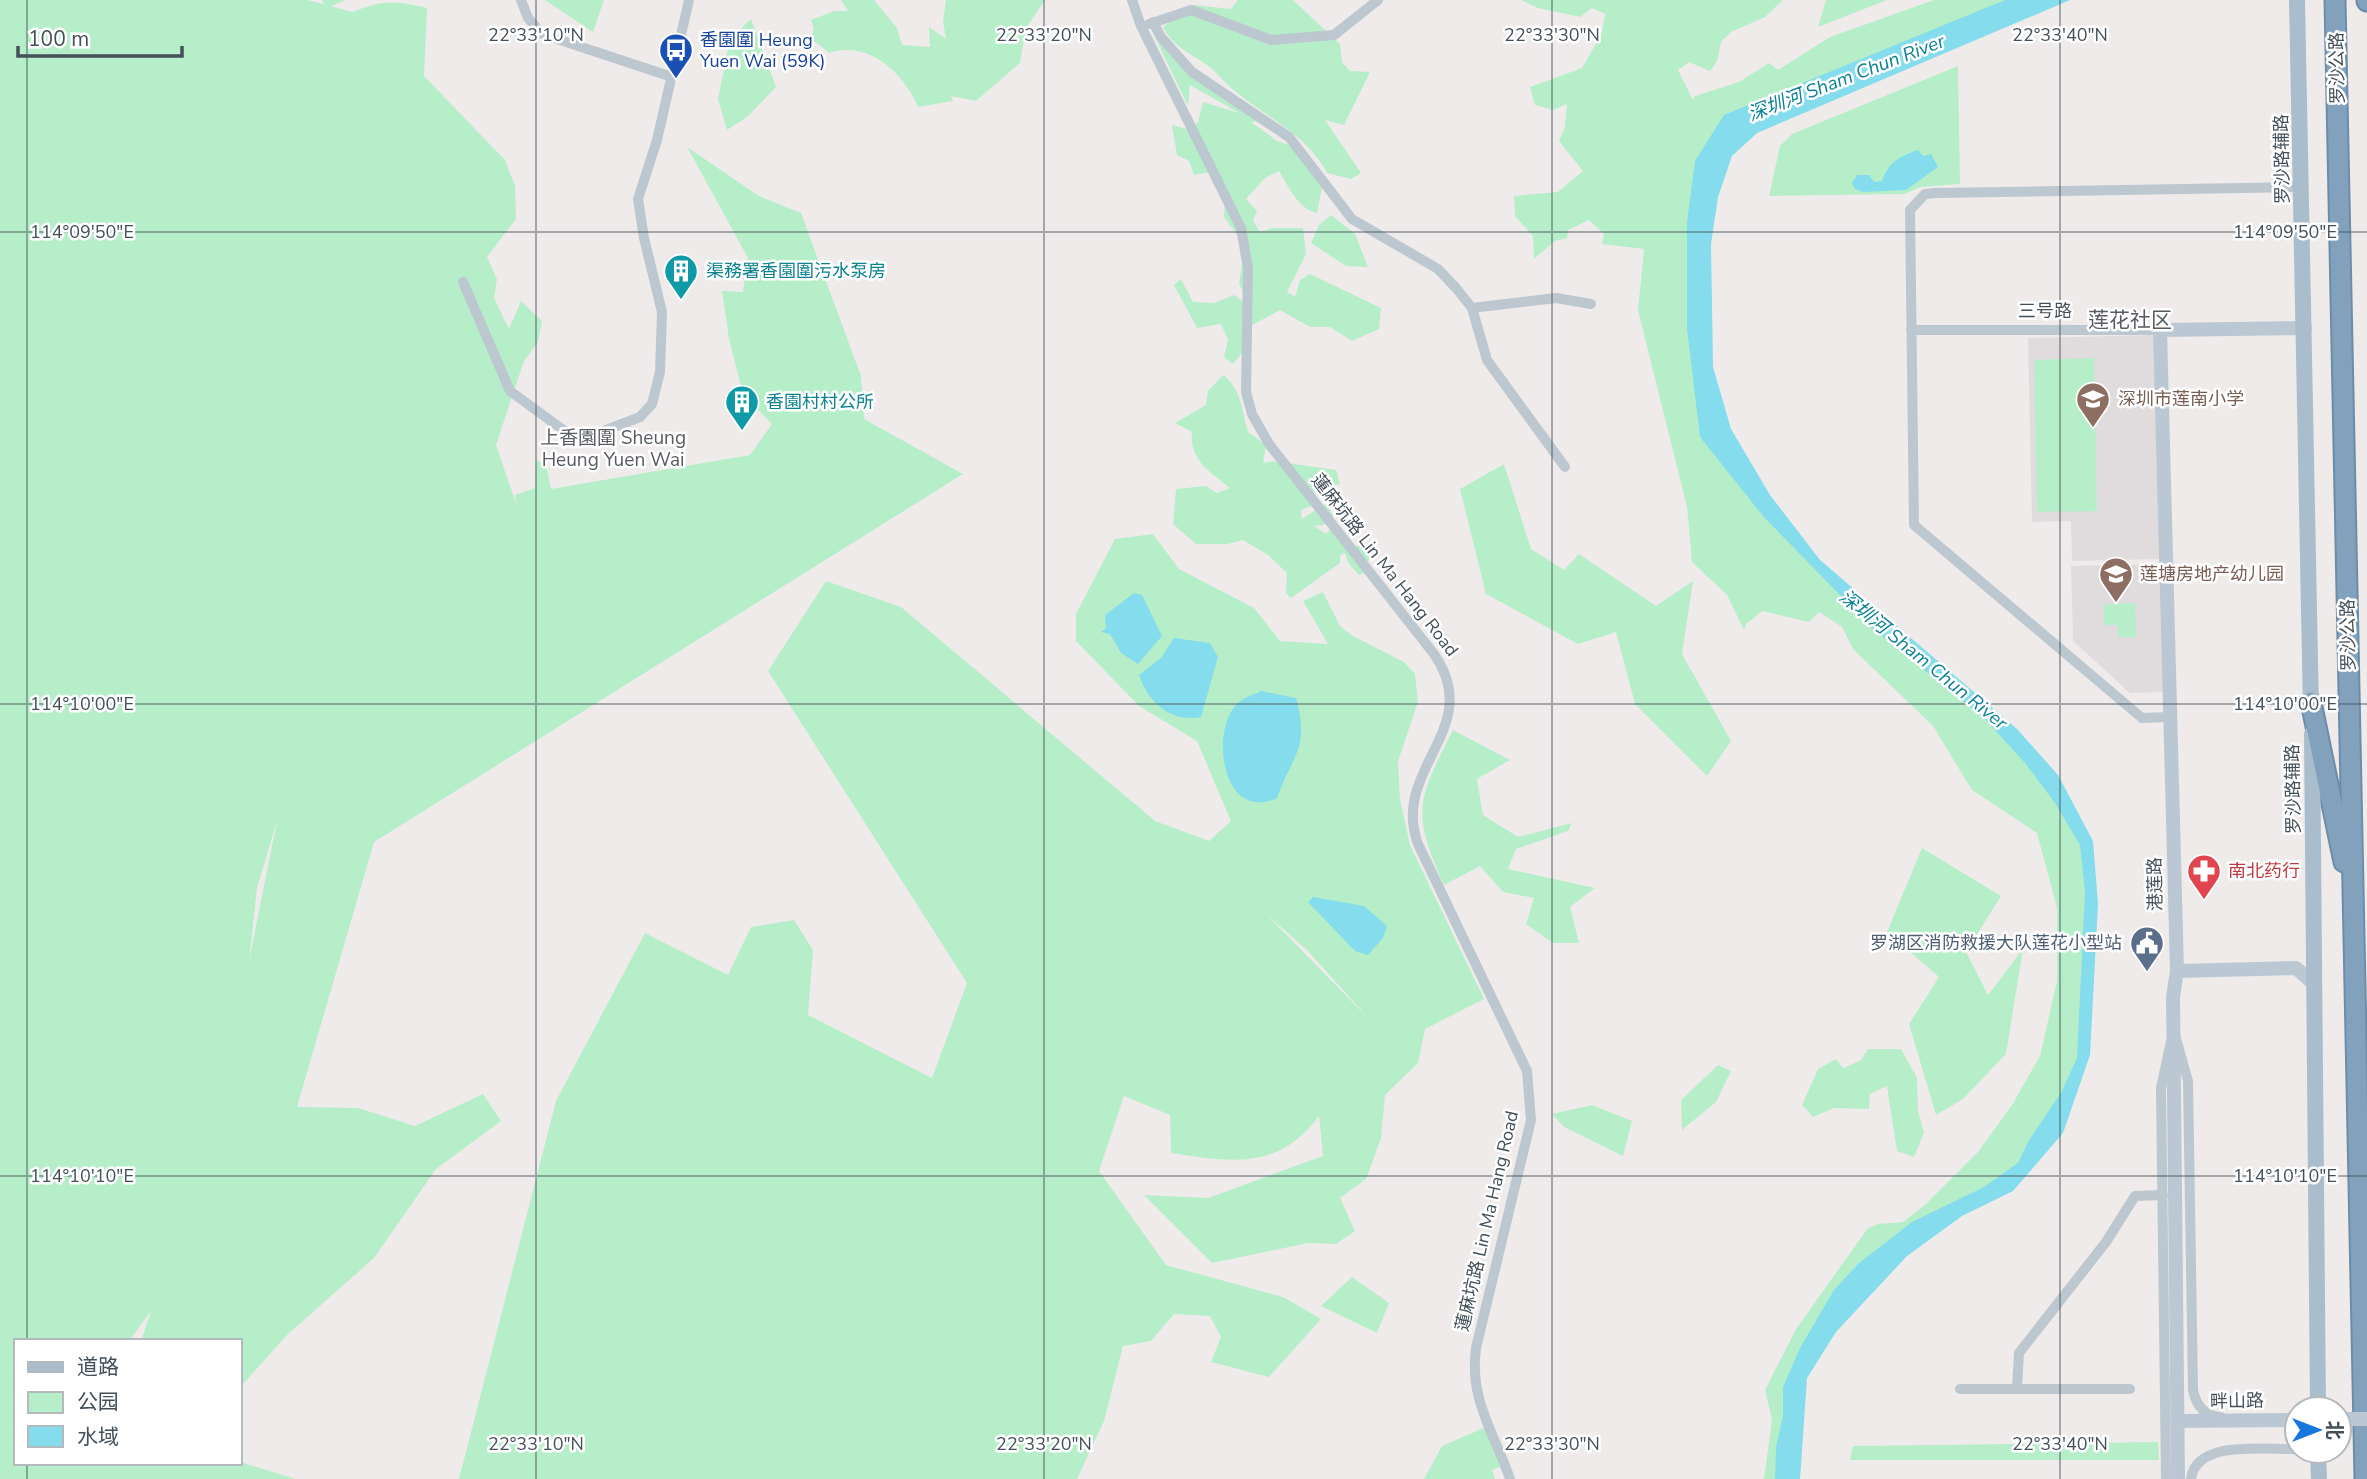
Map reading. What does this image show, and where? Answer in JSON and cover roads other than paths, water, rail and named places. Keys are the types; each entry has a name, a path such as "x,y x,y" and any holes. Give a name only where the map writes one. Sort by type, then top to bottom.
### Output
{"highway":[{"name":"罗沙公路","path":"2335,0 2365,1479"},
{"path":"2311,702 2354,910"}],"main road":[{"name":"罗沙路辅路","path":"2297,0 2311,702 2318,1395"}],"street":[{"path":"521,0 528,18 542,34 672,77"},
{"path":"463,282 510,391 576,436 588,437 640,417 652,404 658,388 663,324 661,302 644,238 638,199 656,145 689,0"},
{"name":"蓮麻坑路 Lin Ma Hang Road","path":"1132,0 1141,26 1241,228 1248,268 1245,384 1255,421 1269,444 1434,654 1449,683 1449,720 1415,787 1411,805 1412,824 1418,844 1527,1070 1531,1089 1531,1120 1472,1374 1477,1394 1510,1479"},
{"path":"1141,26 1191,10 1271,40 1334,35 1378,0"},
{"path":"1153,22 1161,37 1192,72 1289,137 1352,219 1438,269 1472,308 1487,360 1565,467"},
{"path":"2170,718 2142,718 1914,524 1908,222 1910,210 1925,194 2302,187"},
{"path":"1472,308 1556,298 1591,304"},
{"name":"三号路","path":"1912,330 2305,328"},
{"name":"港莲路","path":"2160,330 2176,971 2173,1028 2178,1479"},
{"path":"2296,968 2314,947"},
{"path":"2176,971 2296,968 2314,984"},
{"path":"2166,1479 2161,1088 2173,1028"},
{"path":"2173,1028 2182,1049 2188,1081 2194,1396 2201,1409 2215,1417 2283,1418"},
{"path":"2017,1388 2019,1353 2106,1242 2135,1196 2163,1195"},
{"path":"1961,1389 2130,1389"},
{"name":"畔山路","path":"2178,1421 2283,1418"},
{"path":"2191,1479 2194,1466 2209,1453 2283,1450"}],"water":[{"name":"深圳河 Sham Chun River","path":"2005,0 2070,0 1757,133 1732,156 1718,197 1711,244 1713,367 1731,429 1770,495 1820,560 2017,729 2058,775 2093,841 2098,904 2090,1055 2063,1133 2013,1191 1962,1216 1907,1256 1836,1332 1807,1378 1800,1479 1775,1479 1776,1447 1783,1416 1783,1387 1800,1348 1834,1290 1858,1264 1912,1222 1984,1187 2018,1163 2029,1140 2061,1093 2077,1058 2085,892 2080,845 2055,803 2025,763 1983,717 1874,630 1763,516 1700,437 1687,328 1687,223 1695,161 1724,115"},
{"path":"1918,150 1923,156 1931,154 1938,167 1906,190 1863,192 1855,189 1852,183 1857,175 1869,175 1874,182 1882,181 1894,162"},
{"path":"1134,593 1142,595 1162,636 1138,664 1121,653 1110,634 1101,632 1106,628 1105,615"},
{"path":"1174,638 1210,643 1218,657 1201,717 1180,717 1162,709 1148,694 1139,675 1161,658"},
{"path":"1261,691 1296,698 1301,729 1298,750 1277,798 1258,802 1243,798 1233,786 1226,770 1223,752 1224,733 1237,704"},
{"path":"1313,897 1364,906 1387,926 1383,938 1368,955 1355,951 1308,902"}],"place":[{"name":"香園圍 Heung Yuen Wai (59K)","path":"676,80"},
{"name":"渠務署香園圍污水泵房","path":"681,301"},
{"name":"深圳市莲南小学","path":"2093,429"},
{"name":"香園村村公所","path":"742,432"},
{"name":"莲塘房地产幼儿园","path":"2116,604"},
{"name":"南北药行","path":"2204,901"},
{"name":"罗湖区消防救援大队莲花小型站","path":"2147,973"}],"district":[{"name":"莲花社区","path":"2130,320"},
{"name":"上香園圍 Sheung Heung Yuen Wai","path":"613,448"}]}
